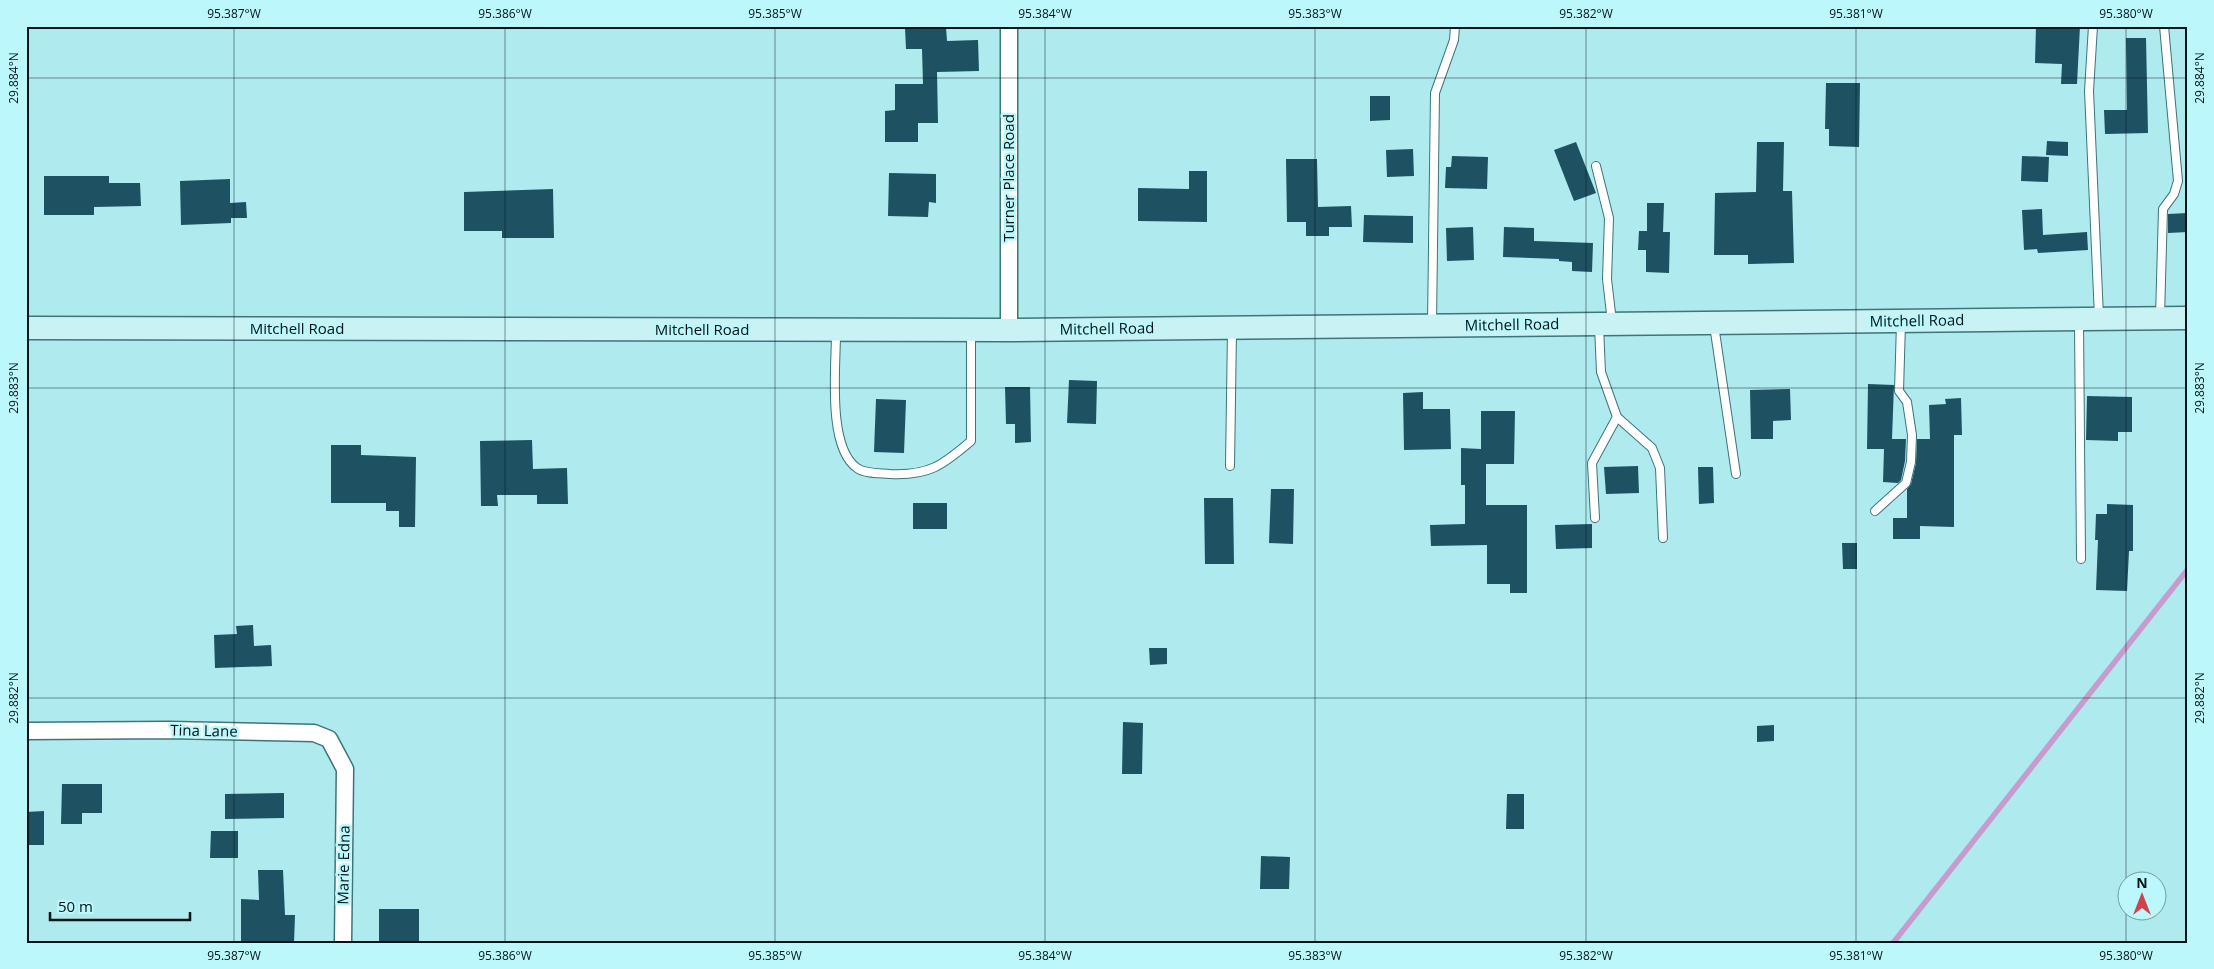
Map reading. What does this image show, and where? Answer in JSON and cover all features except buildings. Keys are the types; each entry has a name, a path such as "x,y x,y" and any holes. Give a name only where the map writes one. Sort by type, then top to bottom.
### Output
{"street":[{"name":"Turner Place Road","path":"1009,26 1009,330"},
{"name":"Mitchell Road","path":"26,328 1009,330 2188,318"},
{"name":"Tina Lane","path":"26,731 169,730 314,734 330,739 345,768 345,786"},
{"name":"Marie Edna","path":"343,943 345,786"}],"lane":[{"path":"1432,326 1435,93 1454,40 1455,26"},
{"path":"2081,559 2089,319 2089,91 2094,26"},
{"path":"2160,319 2163,209 2174,194 2178,181 2164,26"},
{"path":"1596,166 1609,218 1606,324 1601,372 1617,417 1652,448 1660,468 1663,538"},
{"path":"1875,511 1906,483 1911,462 1912,435 1908,410 1906,402 1899,391 1901,321"},
{"path":"1714,323 1736,474"},
{"path":"1230,466 1232,328"},
{"path":"836,330 837,423 845,456 858,469 907,475 929,471 944,464 971,441 971,330"},
{"path":"1595,518 1592,463 1617,417"}],"waterway":[{"path":"1893,943 2188,569"}]}
